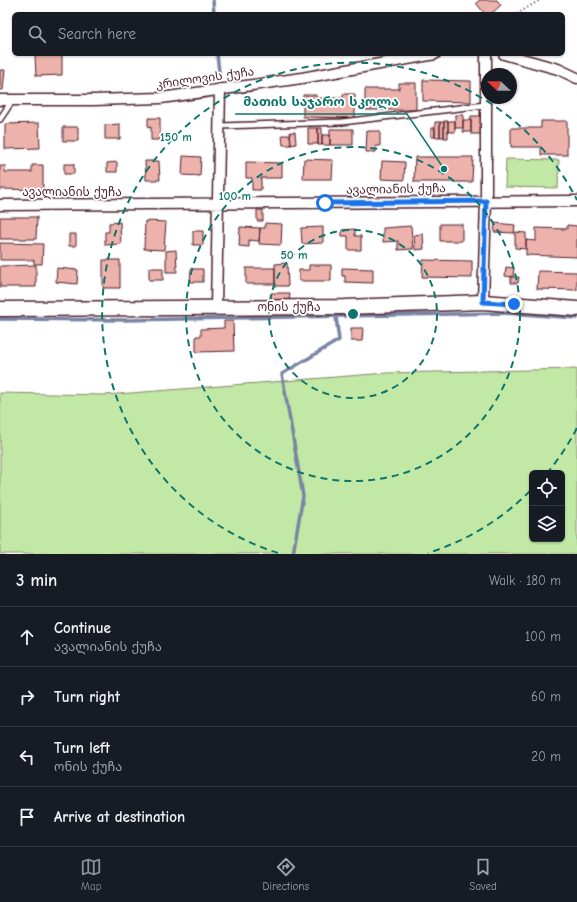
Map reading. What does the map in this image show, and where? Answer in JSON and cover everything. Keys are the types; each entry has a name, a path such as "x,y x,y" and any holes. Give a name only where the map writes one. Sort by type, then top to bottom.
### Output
{"main road":[{"name":"ონის ქუჩა","path":"0,309 345,307 483,302 577,309"}],"street":[{"name":"კრილოვის ქუჩა","path":"0,100 161,98 302,78 424,56"},
{"path":"483,302 486,201 486,56"},
{"path":"511,56 558,69 577,78"},
{"path":"216,307 220,89"},
{"name":"ავალიანის ქუჩა","path":"0,206 577,201"}],"lane":[{"path":"0,119 12,100"},
{"path":"219,126 342,122 485,105"}],"path":[{"path":"520,12 540,0"}],"green space":[{"path":"506,159 559,160 558,188 505,187"},
{"path":"577,369 577,554 0,554 0,393 105,395 387,373"}],"building":[{"path":"480,0 497,0 501,5 493,12 483,12 476,3"},
{"path":"35,56 62,56 62,75 36,76"},
{"path":"0,70 5,70 3,90 0,90"},
{"path":"423,80 471,81 471,102 423,101"},
{"path":"399,83 416,83 416,110 365,110 365,89 399,89"},
{"path":"343,94 355,94 355,118 303,117 303,95 316,95 316,98 343,98"},
{"path":"455,115 463,115 463,128 455,128"},
{"path":"471,116 481,116 481,134 471,134"},
{"path":"148,118 160,118 160,140 151,140 151,127 148,128"},
{"path":"463,120 471,120 471,132 463,132"},
{"path":"444,121 448,121 448,138 444,138"},
{"path":"448,121 455,121 455,132 448,132"},
{"path":"541,121 567,121 567,155 541,155 541,147 511,147 511,128 541,128"},
{"path":"435,122 440,122 440,137 435,137"},
{"path":"440,122 444,122 444,137 440,137"},
{"path":"39,123 40,148 5,149 5,124"},
{"path":"120,124 120,139 105,139 105,125"},
{"path":"63,127 78,127 78,141 63,141"},
{"path":"308,128 318,128 318,144 308,144"},
{"path":"318,128 322,128 322,145 318,145"},
{"path":"431,128 435,128 435,137 431,137"},
{"path":"330,129 353,129 353,145 330,145"},
{"path":"367,131 380,131 380,146 376,146 376,152 366,152"},
{"path":"290,132 295,132 296,144 291,145"},
{"path":"282,135 290,135 291,145 283,145"},
{"path":"322,135 330,135 330,145 322,145"},
{"path":"183,156 201,157 200,176 182,175"},
{"path":"415,157 473,157 472,182 414,182"},
{"path":"304,159 333,160 332,179 303,179"},
{"path":"145,161 159,161 160,180 146,180"},
{"path":"382,161 405,162 404,180 381,179"},
{"path":"117,162 117,172 107,172 107,163"},
{"path":"246,162 282,163 282,178 261,178 261,190 252,190 252,178 246,178"},
{"path":"64,164 74,164 74,174 64,174"},
{"path":"32,165 43,165 43,190 0,189 0,166 6,166 5,172 32,172"},
{"path":"257,210 263,210 263,221 257,221"},
{"path":"0,217 37,217 36,239 0,239"},
{"path":"145,221 166,222 164,250 144,249"},
{"path":"120,222 121,244 105,245 105,232 109,232 109,223"},
{"path":"265,223 282,224 281,245 259,244 260,228 265,228"},
{"path":"495,223 515,225 514,233 494,232"},
{"path":"440,224 462,224 462,241 440,241"},
{"path":"567,225 577,226 577,257 526,255 526,240 536,241 536,228 567,229"},
{"path":"411,226 413,249 398,250 398,241 383,242 383,228"},
{"path":"240,227 260,228 259,241 249,240 249,247 239,246"},
{"path":"323,227 323,243 302,244 301,228"},
{"path":"355,229 355,236 361,236 361,250 348,250 348,236 342,236 342,230"},
{"path":"193,231 203,231 203,245 193,245"},
{"path":"515,232 526,233 526,249 515,248"},
{"path":"69,234 76,234 76,246 69,246"},
{"path":"423,234 424,249 415,250 414,235"},
{"path":"0,243 43,244 42,264 34,264 34,260 0,260"},
{"path":"176,250 177,272 166,272 166,251"},
{"path":"103,260 120,260 120,288 103,288"},
{"path":"423,260 472,261 472,278 422,277"},
{"path":"287,263 288,286 275,286 275,264"},
{"path":"36,265 36,287 0,287 0,266"},
{"path":"309,265 331,265 331,281 299,281 299,270 309,270"},
{"path":"506,267 514,268 513,277 505,276"},
{"path":"57,268 78,270 77,284 56,282"},
{"path":"149,268 163,268 163,280 149,280"},
{"path":"246,268 275,268 275,284 246,284"},
{"path":"342,268 373,269 373,283 345,282 345,276 342,276"},
{"path":"191,269 203,269 203,282 190,282"},
{"path":"538,271 577,272 577,290 537,289"},
{"path":"511,277 519,277 518,283 511,283"},
{"path":"271,293 290,293 289,303 271,302"},
{"path":"224,321 233,321 234,351 196,352 196,336 201,336 201,329 224,328"},
{"path":"351,328 363,328 362,341 351,341"}],"waterway":[{"path":"213,0 214,12"},
{"path":"217,56 219,72"},
{"path":"0,319 125,320 508,313 577,318"},
{"path":"293,554 303,496 282,374 339,340 336,317"}],"place":[{"name":"მათის საჯარო სკოლა","path":"444,169"}],"route":[{"path":"325,203 486,201 483,302 514,304"}]}
